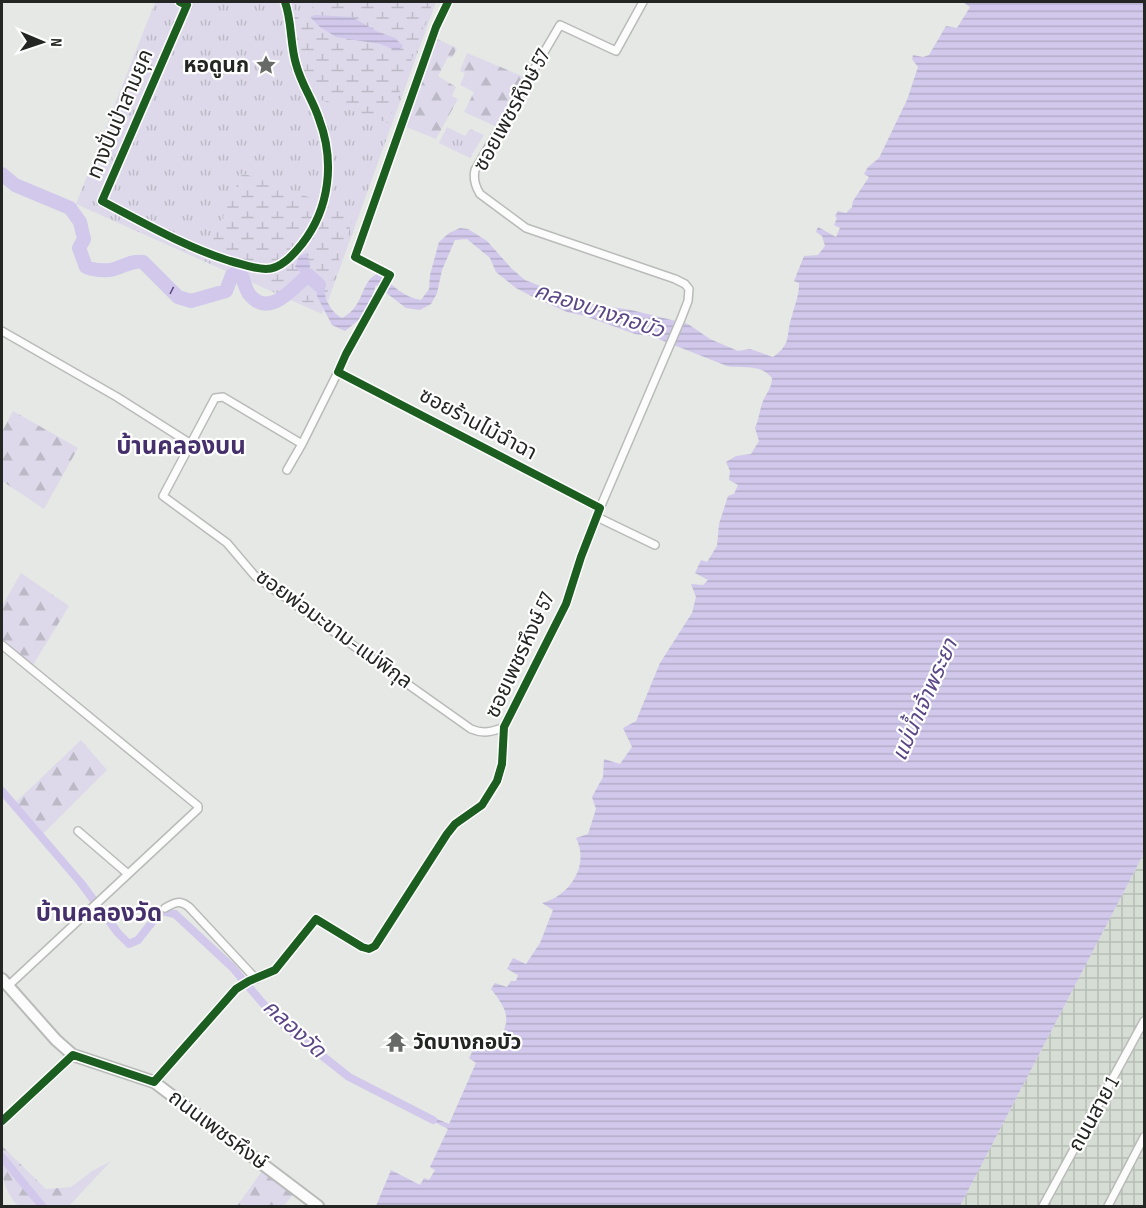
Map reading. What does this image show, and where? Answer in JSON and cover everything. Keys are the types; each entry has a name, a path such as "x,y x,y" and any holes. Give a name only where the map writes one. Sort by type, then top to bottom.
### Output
{"main road":[{"name":"ถนนเพชรหึงษ์","path":"5,982 56,1040 73,1055 154,1082 318,1206"}],"street":[{"name":"ซอยเพชรหึงษ์ 57","path":"154,1082 236,989 274,970 316,919 362,947 369,949 375,946 447,834 455,824 482,806 491,793 502,764 504,727 566,604 600,508 681,319 689,289 685,284 526,228 480,194 473,176 508,111 560,26 616,51 643,2"},
{"path":"2,331 117,397 191,444 215,398 223,397 302,444 287,470"},
{"name":"ซอยร้านไม้ฉำฉา","path":"302,444 338,372 600,508"},
{"name":"ซอยพ่อมะขาม-แม่พิกุล","path":"191,444 163,496 227,543 255,576 471,729 478,732 492,732 504,727"},
{"path":"597,517 655,544"},
{"path":"2,645 198,806 198,809 88,912 5,982"},
{"path":"78,831 128,874"},
{"path":"165,908 175,902 182,902 189,907 252,980"},
{"name":"ถนนสาย 1","path":"1043,1206 1144,1021"},
{"path":"2,1121 73,1055"},
{"path":"1108,1206 1144,1137"}],"shaded area":[{"path":"1144,853 1144,1206 960,1206"}],"green space":[{"path":"155,2 436,2 328,301 323,292 324,284 311,274 306,254 299,256 295,267 316,288 324,310 322,314 76,204"},
{"path":"308,2 433,2 388,123 312,97 300,65 292,10 296,10 300,16 310,15 313,11 312,4"},
{"path":"435,38 457,48 452,58 448,57 438,76 456,87 452,96 458,99 436,139 404,126"},
{"path":"467,53 524,77 495,126 464,112 474,92 460,85 465,73 460,71"},
{"path":"447,127 465,136 470,129 484,135 470,158 439,143"},
{"path":"242,173 355,214 326,296 323,292 325,284 311,274 306,253 299,256 295,267 317,292 321,310 205,258"},
{"path":"13,411 78,448 44,509 2,481 2,432"},
{"path":"21,573 69,606 33,665 2,640 2,606"},
{"path":"81,740 107,770 43,834 16,802"},
{"path":"2,1146 46,1189 71,1187 92,1171 111,1161 69,1206 18,1206 8,1192 3,1178"},
{"path":"262,1171 294,1193 284,1206 237,1206"}],"water":[{"name":"แม่น้ำเจ้าพระยา","path":"963,2 1144,2 1144,853 960,1206 376,1206 391,1170 420,1185 424,1178 429,1180 435,1170 430,1167 448,1129 423,1116 428,1115 449,1124 476,1063 469,1058 481,1035 490,1041 499,1039 503,1032 506,1025 506,1013 491,989 495,983 507,987 511,981 516,981 518,975 507,969 513,958 526,964 540,943 553,910 542,903 561,894 575,878 581,859 576,838 588,834 596,809 592,797 603,777 604,759 620,764 632,747 623,728 636,721 660,663 692,613 696,597 691,584 703,585 708,580 695,573 701,560 707,562 717,546 719,524 728,496 734,494 738,485 729,480 730,471 726,462 736,456 751,454 759,441 755,428 772,378 757,368 727,366 651,336 635,334 567,312 533,297 516,288 496,272 490,258 467,239 455,240 431,304 420,310 406,308 376,285 366,314 345,331 332,325 317,296 316,288 295,267 299,256 306,253 311,274 325,284 328,304 342,318 355,307 368,282 379,273 403,293 421,300 429,289 430,275 439,242 449,233 460,228 468,229 487,241 525,280 580,302 631,310 688,324 710,339 738,351 750,349 773,357 786,343 798,292 799,283 794,281 804,256 818,255 825,246 822,236 816,232 818,227 836,237 840,228 834,225 837,218 835,216 838,211 846,213 852,207 853,201 869,177 864,174 868,167 879,158 907,100 918,67 912,59 913,55 923,57 929,55 946,26 957,28 970,7"},
{"path":"315,15 352,17 378,32 395,38 403,46 398,51 380,44 336,37 320,27 310,17"}],"waterway":[{"name":"คลองบางกอบัว","path":"2,174 15,185 70,208 80,222 84,239 79,248 86,267 110,270 134,262 143,262 178,297 191,301 226,291 232,275 240,271 249,294 264,304 272,303 288,294 308,275 319,285"},
{"name":"คลองวัด","path":"2,791 81,883 118,933 129,944 138,940 161,911 175,914 232,967 277,1020 349,1077 433,1120"},
{"path":"2,1157 42,1206"}],"ferry route":[{"path":"170,294 174,286"}],"cycle path":[{"name":"ทางปั่นป่าสามยุค","path":"180,2 187,5 102,201 197,249 230,261 266,269 282,264 302,244 319,215 327,184 327,151 324,135 296,64 285,2"},
{"path":"2,1121 73,1055 154,1082 236,989 275,970 316,919 362,947 369,949 375,946 447,834 455,824 482,805 497,781 502,764 504,727 566,604 600,508 338,372 390,275 355,257 436,27 448,2"}],"place":[{"name":"หอดูนก","path":"266,65"},
{"name":"วัดบางกอบัว","path":"396,1042"}],"district":[{"name":"บ้านคลองบน","path":"181,446"},
{"name":"บ้านคลองวัด","path":"99,913"}]}
